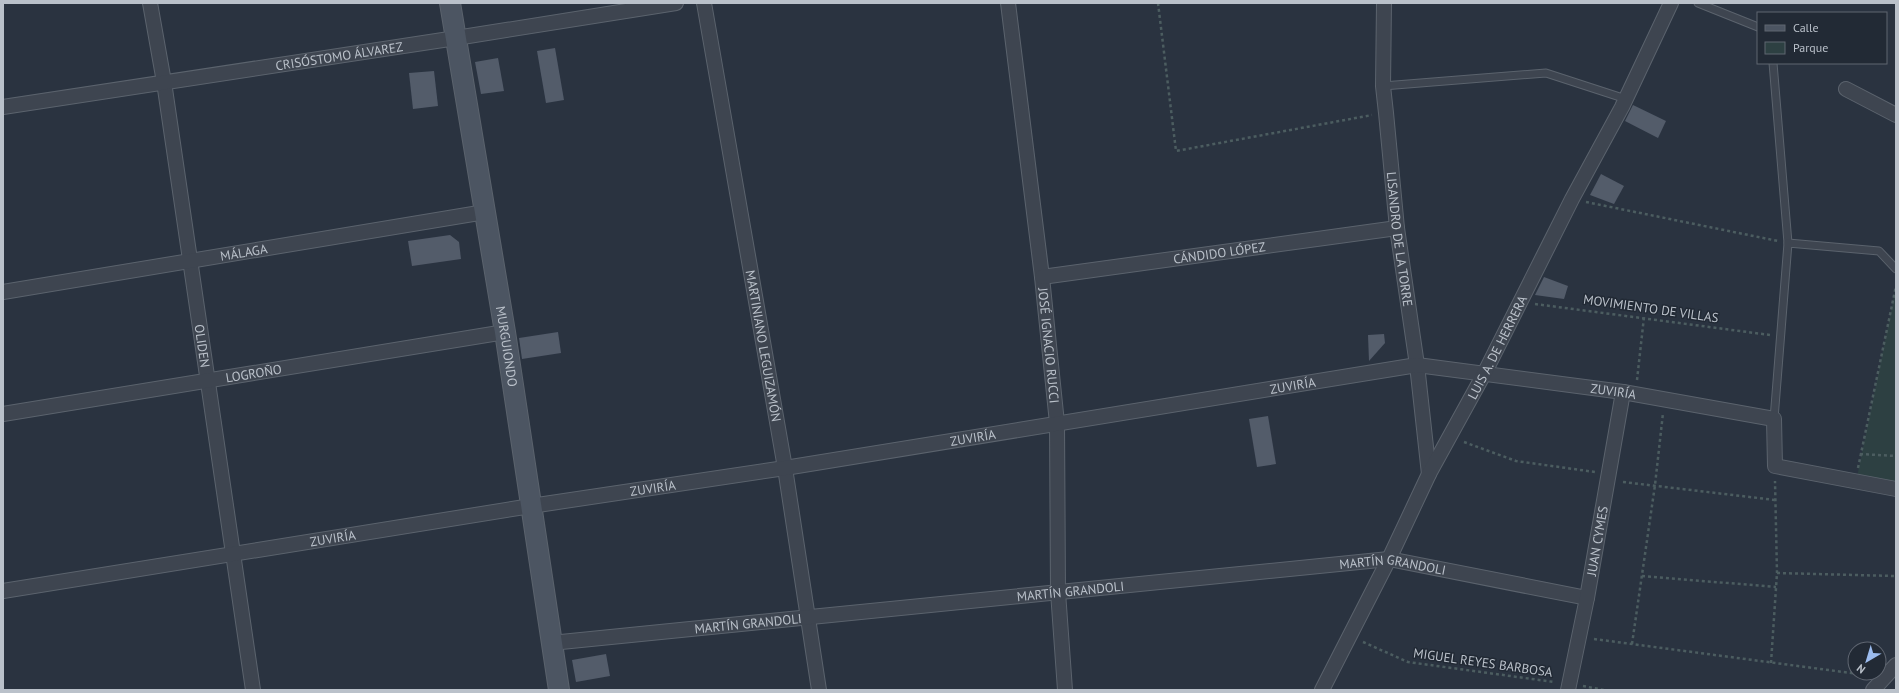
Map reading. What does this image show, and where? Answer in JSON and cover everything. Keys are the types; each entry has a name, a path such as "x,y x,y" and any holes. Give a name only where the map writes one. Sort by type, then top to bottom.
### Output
{"street":[{"name":"OLIDEN","path":"150,3 164,82 191,260 207,381 253,690"},
{"name":"MURGUIONDO","path":"450,3 505,332 559,690"},
{"name":"CRISÓSTOMO ÁLVAREZ","path":"3,107 676,3"},
{"name":"MARTINIANO LEGUIZAMÓN","path":"704,3 785,468 819,690"},
{"name":"JOSÉ IGNACIO RUCCI","path":"1008,3 1042,277 1057,423 1058,592 1065,690"},
{"name":"LISANDRO DE LA TORRE","path":"1384,3 1383,86 1397,228 1417,365 1429,474"},
{"name":"LUIS A. DE HERRERA","path":"1322,690 1389,559 1429,474 1484,374 1519,302 1626,98 1671,3"},
{"path":"1846,89 1896,116"},
{"name":"MÁLAGA","path":"3,292 485,212"},
{"name":"CÁNDIDO LÓPEZ","path":"1042,277 1397,228"},
{"name":"LOGROÑO","path":"3,414 505,332"},
{"name":"ZUVIRÍA","path":"3,591 531,506 785,468 1417,365 1629,393 1774,419"},
{"name":"JUAN CYMES","path":"1569,687 1609,477 1629,393"},
{"path":"1774,419 1775,466 1896,490"},
{"name":"MARTÍN GRANDOLI","path":"551,643 1389,559 1587,598"},
{"path":"1887,675 1896,665"},
{"path":"1873,690 1881,681"}],"lane":[{"path":"1698,3 1757,27"},
{"path":"1772,64 1788,243 1774,419"},
{"path":"1383,86 1546,73 1626,98"},
{"path":"1788,243 1879,251 1896,269"}],"path":[{"path":"1158,3 1176,151 1386,113"},
{"path":"1572,199 1788,243"},
{"path":"1896,286 1860,454 1896,456"},
{"name":"MOVIMIENTO DE VILLAS","path":"1519,302 1644,317 1780,336"},
{"path":"1629,393 1644,317"},
{"path":"1632,644 1655,485 1664,400"},
{"path":"1449,436 1516,461 1655,485 1775,500"},
{"path":"1771,663 1777,573 1775,466"},
{"path":"1777,573 1894,576 1896,578"},
{"path":"1642,576 1776,587"},
{"name":"MIGUEL REYES BARBOSA","path":"1350,636 1408,662 1569,687 1604,690"},
{"path":"1579,637 1847,673"}],"green space":[{"path":"1896,287 1896,489 1856,482"}],"building":[{"path":"555,48 564,100 546,103 537,51"},
{"path":"498,58 504,91 481,94 475,62"},
{"path":"434,71 438,106 413,109 409,73"},
{"path":"1633,105 1666,121 1658,138 1625,121"},
{"path":"1601,174 1624,186 1614,204 1590,195"},
{"path":"450,235 459,242 461,259 412,266 408,241"},
{"path":"1544,277 1568,286 1564,299 1535,295"},
{"path":"558,332 561,353 522,359 519,338"},
{"path":"1384,334 1385,343 1369,361 1368,335"},
{"path":"1268,416 1276,464 1257,467 1249,419"},
{"path":"606,654 610,676 576,682 572,660"}]}
